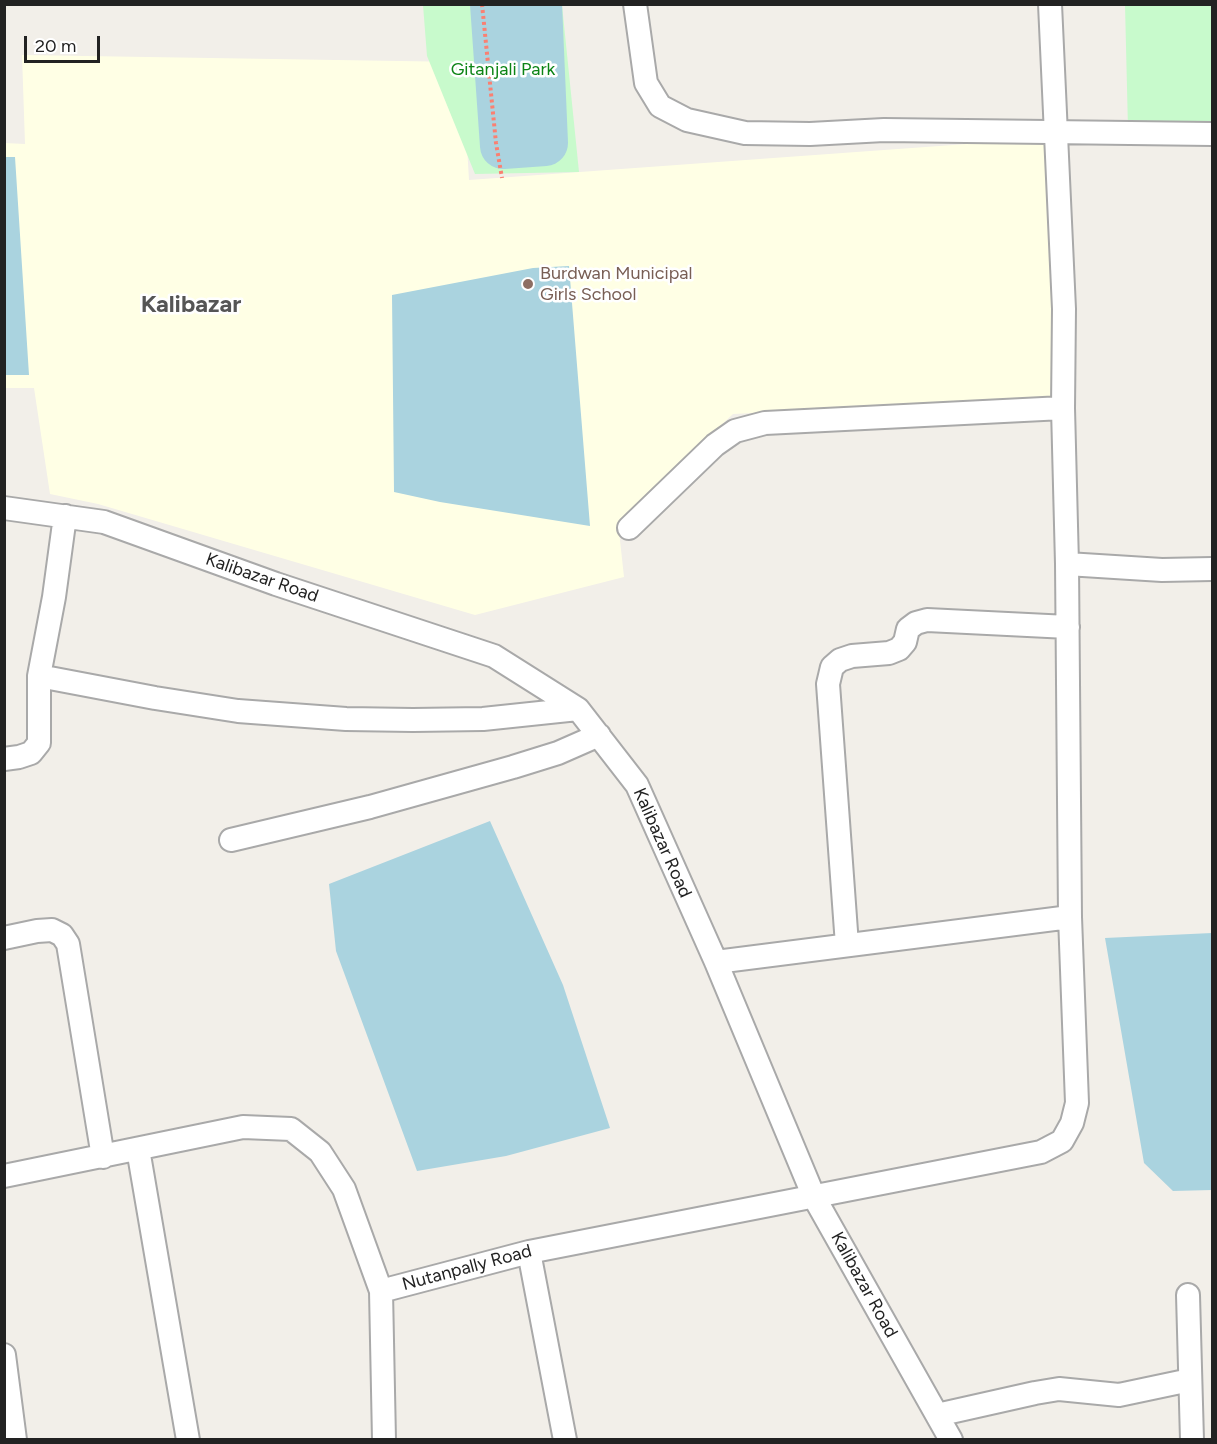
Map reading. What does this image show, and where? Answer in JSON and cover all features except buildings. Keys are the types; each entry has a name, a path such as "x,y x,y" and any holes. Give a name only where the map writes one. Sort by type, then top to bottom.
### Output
{"street":[{"path":"635,4 646,83 660,106 687,120 746,133 810,134 884,130 1212,134"},
{"name":"Nutanpally Road","path":"4,1176 243,1127 291,1129 320,1152 344,1189 381,1291 529,1252 1041,1152 1062,1141 1077,1103 1070,917 1068,627 1063,408 1064,309 1050,4"},
{"path":"629,528 715,445 735,430 765,423 1063,408"},
{"name":"Kalibazar Road","path":"4,508 104,522 276,584 494,656 578,709 638,785 716,962 814,1197 951,1440"},
{"path":"4,759 19,758 31,753 39,743 39,676 54,597 65,516"},
{"path":"1067,564 1161,570 1212,569"},
{"path":"847,945 828,684 832,667 840,660 852,656 889,653 899,649 908,629 916,623 927,621 1068,627"},
{"path":"39,676 238,711 346,719 483,719 578,709"},
{"path":"231,840 370,807 513,767 558,753 598,735"},
{"path":"716,962 1070,917"},
{"path":"4,938 52,930 62,935 68,944 103,1156"},
{"path":"138,1149 188,1440"},
{"path":"529,1252 565,1440"},
{"path":"381,1291 384,1440"},
{"path":"1188,1295 1192,1440"},
{"path":"4,1355 15,1440"},
{"path":"937,1415 1059,1389 1119,1395 1190,1380"}],"path":[{"path":"482,4 496,142 502,178"}],"shaded area":[{"name":"Burdwan Municipal Girls School","path":"22,55 462,62 469,180 1050,138 1054,398 733,414 618,522 624,577 475,615 98,504 50,494 34,388 5,388 4,143 25,144"}],"green space":[{"name":"Gitanjali Park","path":"423,5 562,5 579,172 475,174 427,56"},
{"path":"1125,5 1212,5 1212,128 1128,129"}],"water":[{"path":"5,157 15,157 29,375 5,375"},
{"path":"569,266 590,526 440,502 394,492 392,295 533,268"},
{"path":"490,821 563,985 610,1128 506,1156 417,1171 336,951 329,884"},
{"path":"1212,933 1212,1190 1173,1191 1144,1163 1105,938"}],"waterway":[{"path":"493,4 503,146 545,143 539,4"}],"place":[{"name":"Burdwan Municipal Girls School","path":"528,284"}],"district":[{"name":"Kalibazar","path":"191,305"}]}
